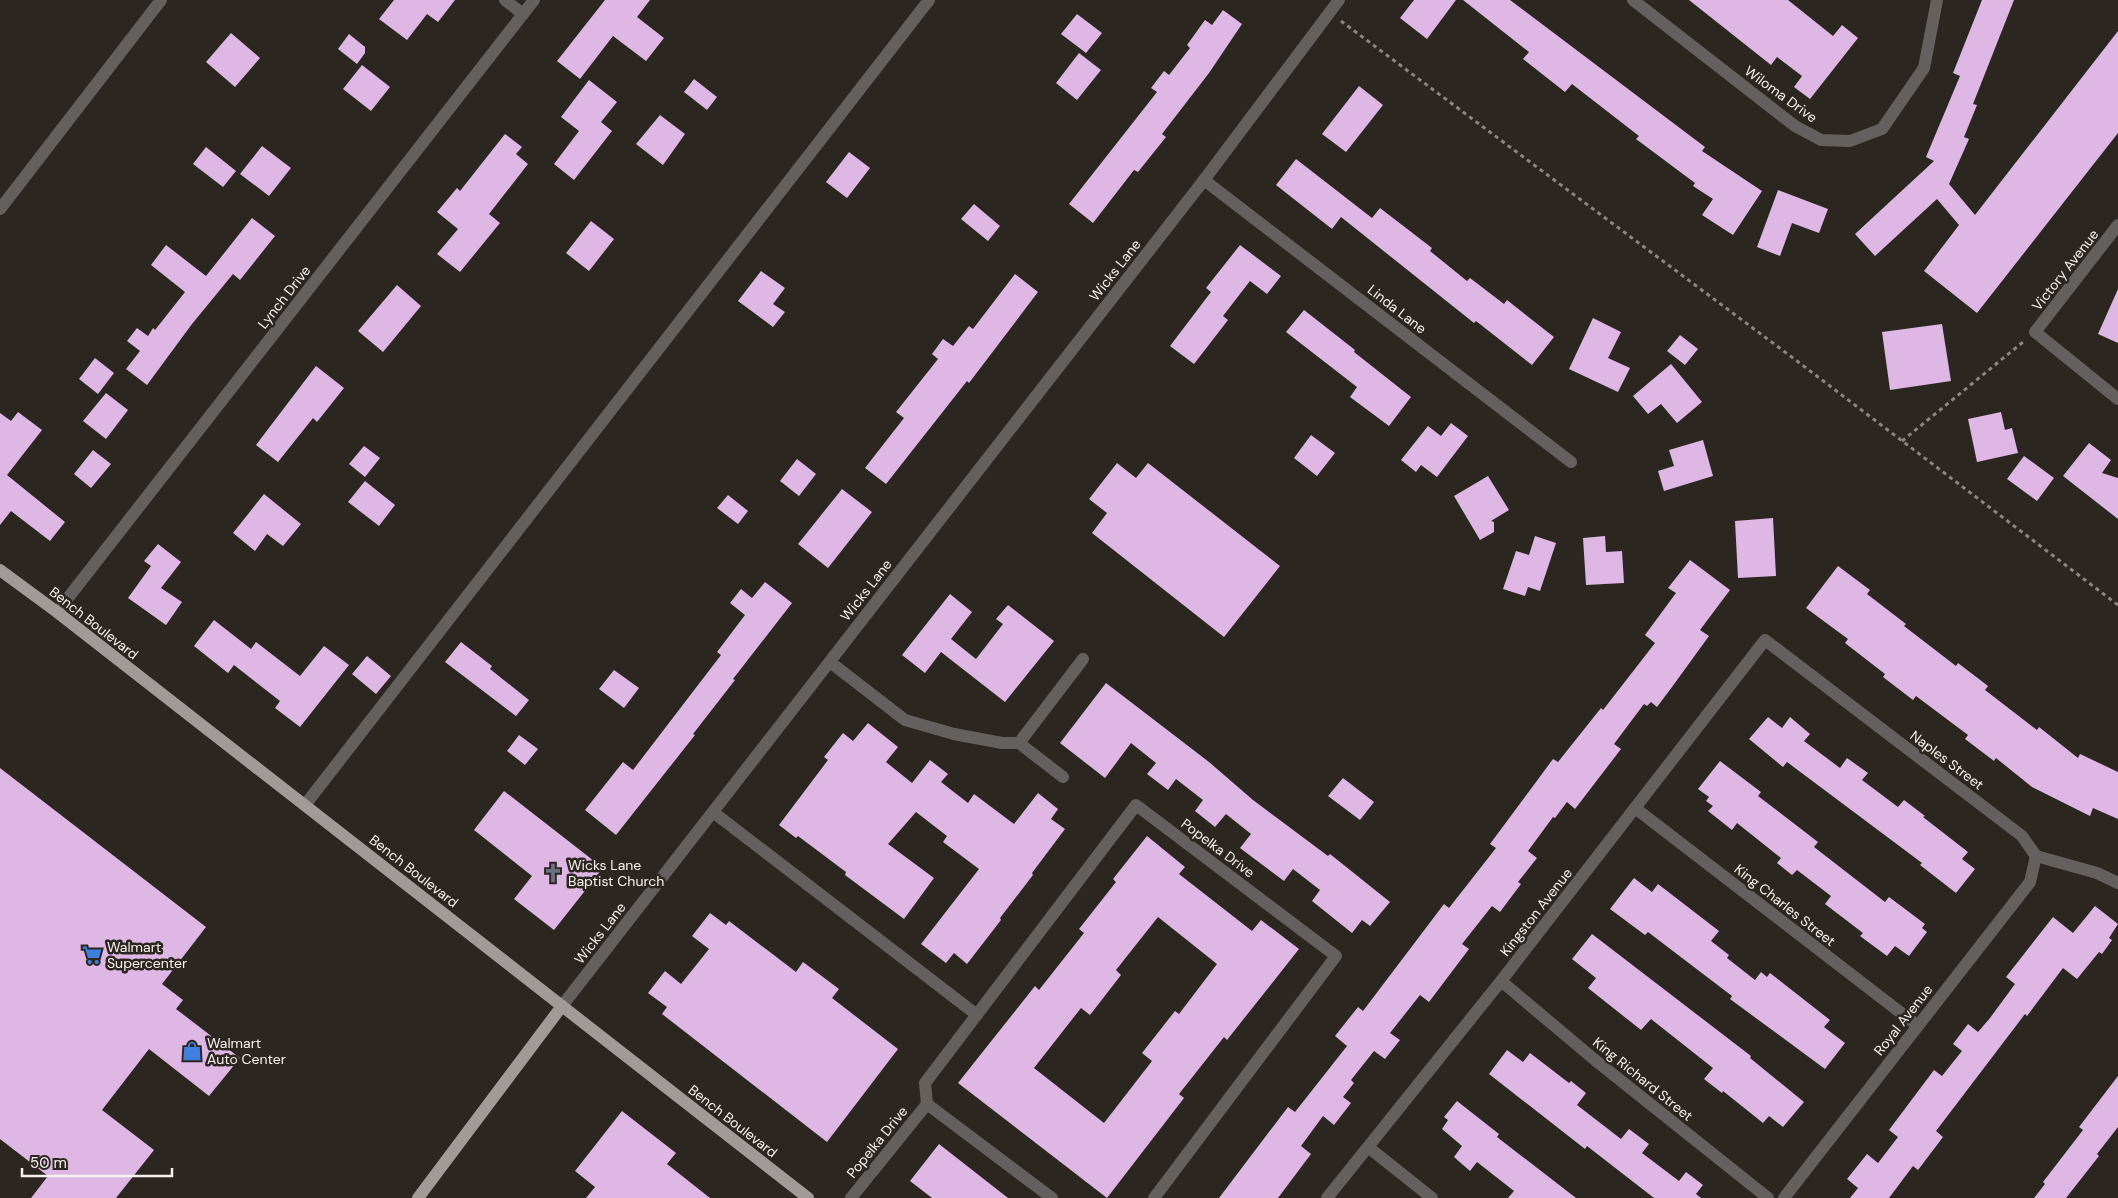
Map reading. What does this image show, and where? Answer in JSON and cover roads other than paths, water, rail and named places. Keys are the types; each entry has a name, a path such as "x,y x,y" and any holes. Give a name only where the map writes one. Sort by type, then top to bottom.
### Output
{"main road":[{"name":"Bench Boulevard","path":"0,570 57,612 808,1198"},
{"name":"Wicks Lane","path":"418,1198 562,1006"}],"street":[{"path":"0,209 161,0"},
{"path":"505,0 523,14"},
{"name":"Lynch Drive","path":"57,612 534,0"},
{"path":"305,806 929,0"},
{"name":"Wicks Lane","path":"562,1006 1204,180 1339,0"},
{"name":"Wiloma Drive","path":"1633,0 1795,126 1822,140 1850,140 1882,129 1924,68 1937,0"},
{"name":"Linda Lane","path":"1204,180 1571,462"},
{"name":"Victory Avenue","path":"2118,226 2035,332 2118,399"},
{"name":"Kingston Avenue","path":"1327,1198 1501,981 1764,640"},
{"name":"Naples Street","path":"1764,640 2022,836 2036,856"},
{"path":"1019,743 1083,659"},
{"path":"830,662 905,720 954,734 1002,743 1019,743 1063,777"},
{"name":"Popelka Drive","path":"851,1198 927,1104 925,1083 1136,804 1336,956 1154,1198"},
{"name":"King Charles Street","path":"1634,808 1918,1026"},
{"path":"713,812 977,1015"},
{"path":"2036,856 2097,873 2118,883"},
{"name":"Royal Avenue","path":"1784,1198 2030,882 2036,856"},
{"name":"King Richard Street","path":"1501,981 1595,1060 1768,1198"},
{"name":"Popelka Drive","path":"927,1104 1052,1198"},
{"path":"1368,1147 1432,1198"}],"place":[{"name":"Wicks Lane Baptist Church","path":"553,873"},
{"name":"Walmart Supercenter","path":"92,955"},
{"name":"Walmart Auto Center","path":"192,1051"}]}
